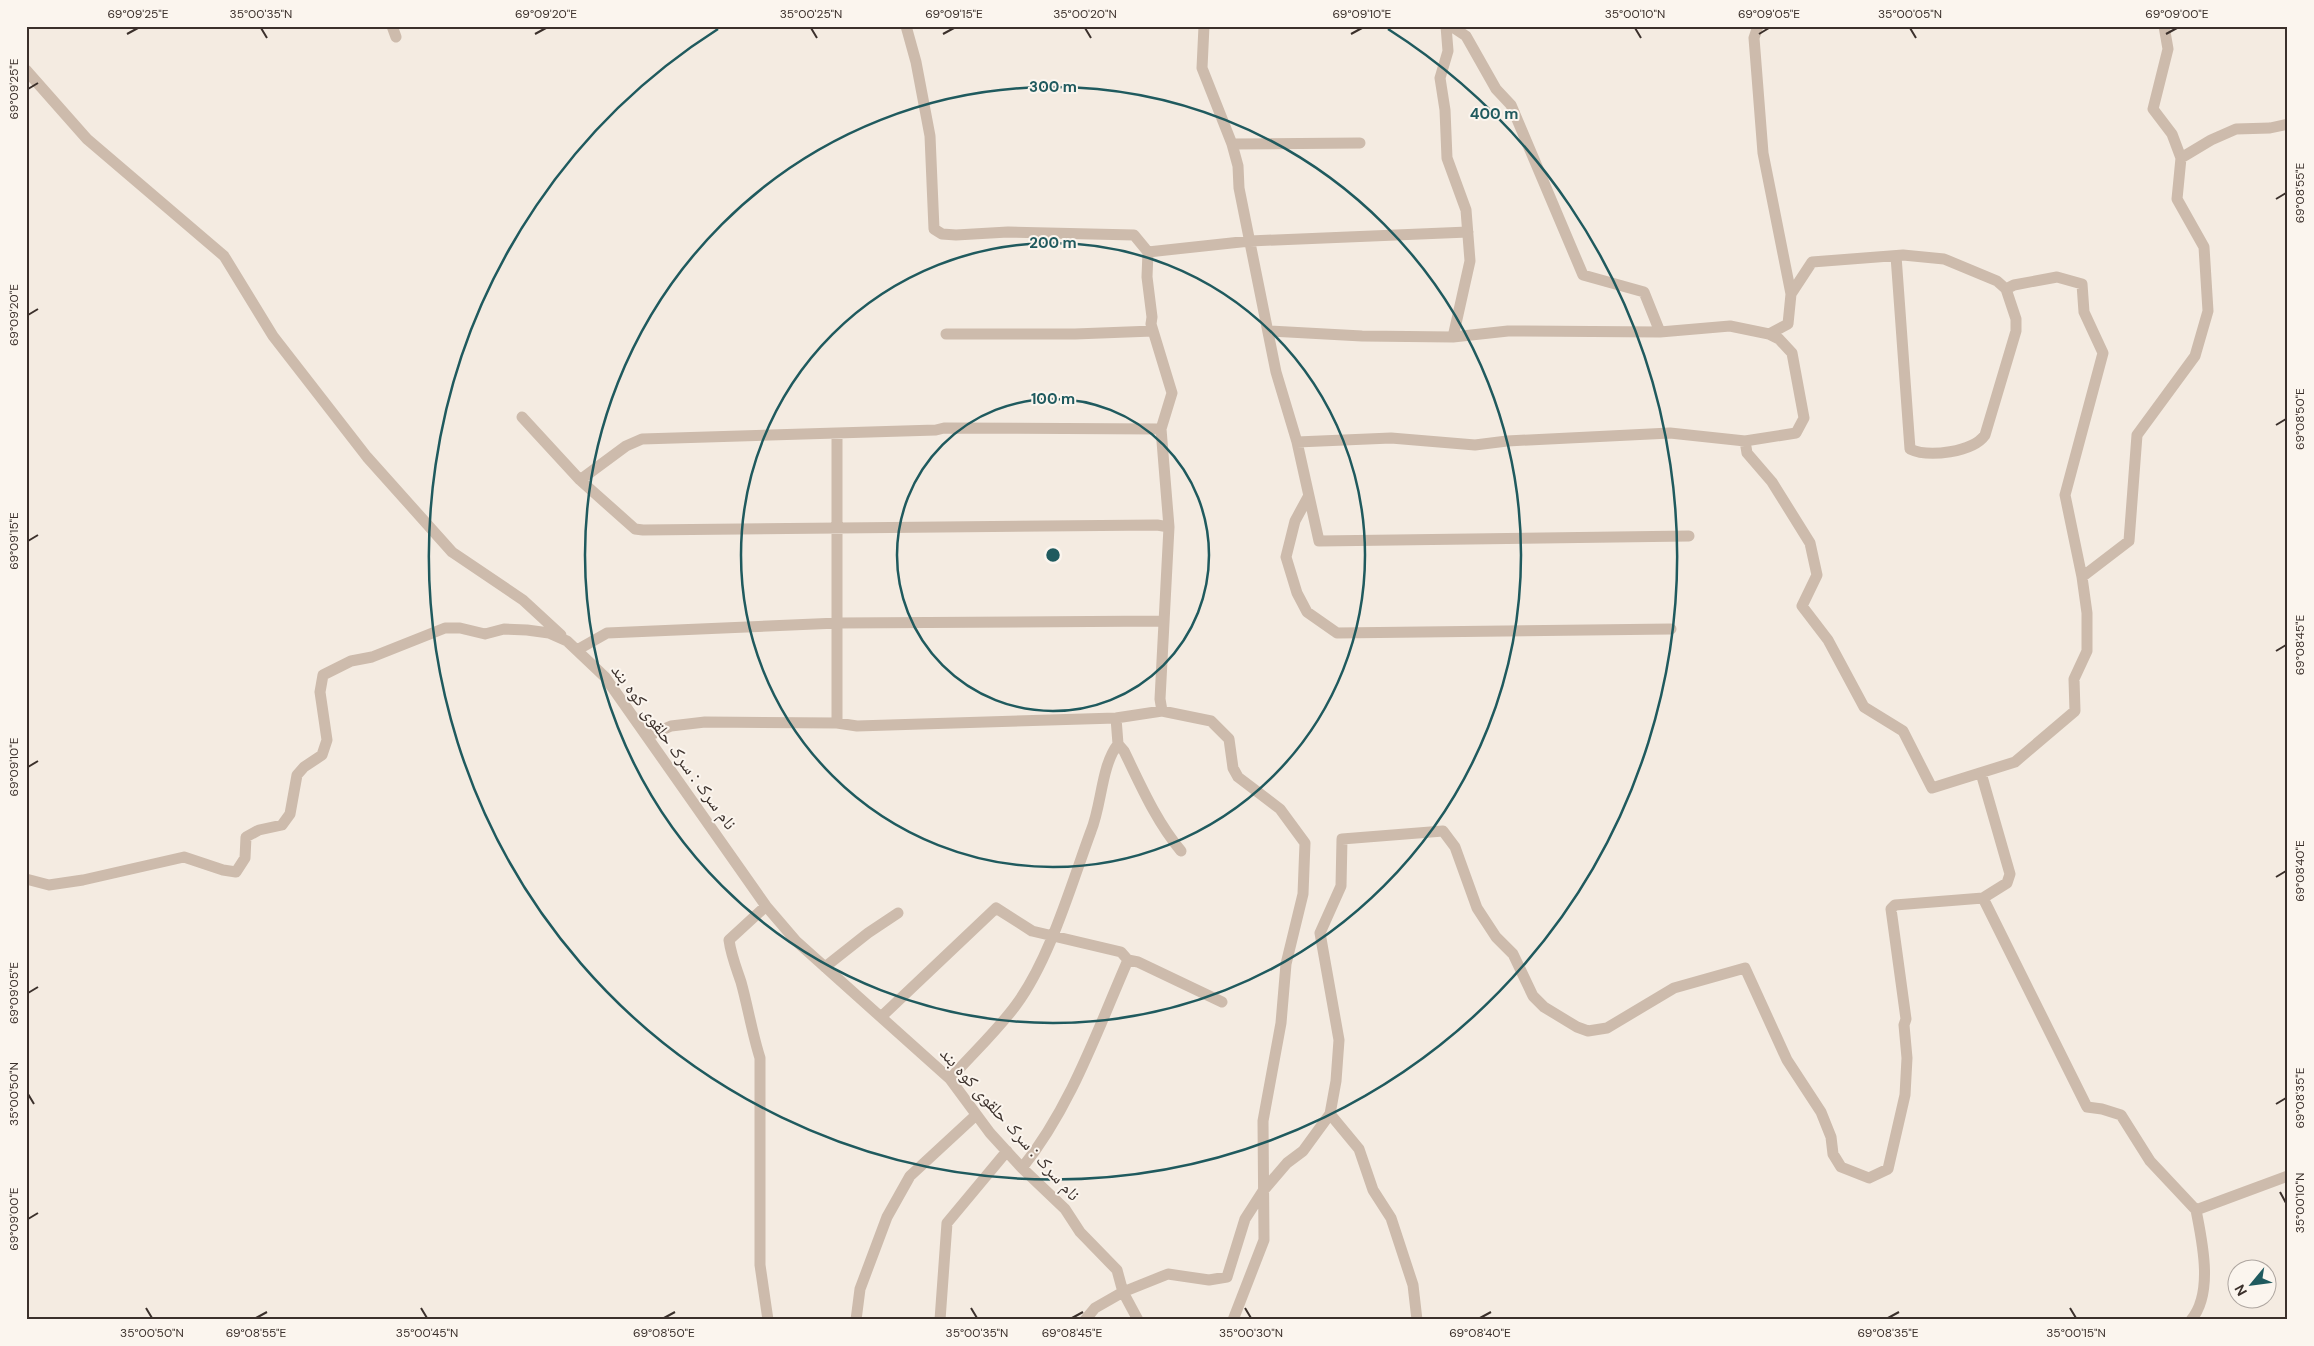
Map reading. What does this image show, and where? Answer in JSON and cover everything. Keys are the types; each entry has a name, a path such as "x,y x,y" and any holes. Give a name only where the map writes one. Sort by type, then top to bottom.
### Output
{"street":[{"path":"906,26 916,62 930,136 934,229 942,234 956,235 1008,232 1134,235 1148,252 1147,276 1153,331 1172,393 1161,429 1168,527 1160,699 1162,711"},
{"path":"1204,26 1202,68 1232,144 1238,166 1239,188 1276,372 1297,442 1308,497 1320,541 1689,536"},
{"path":"1446,26 1448,52 1440,78 1445,110 1447,158 1466,210 1470,261 1453,337"},
{"path":"1451,26 1466,36 1496,89 1511,105 1583,275 1644,292 1660,332"},
{"path":"1758,26 1754,38 1763,153 1791,294 1788,324 1769,334"},
{"path":"2082,577 2129,541 2137,435 2195,356 2208,311 2204,247 2178,199 2182,158 2172,134 2153,109 2168,49 2164,26"},
{"path":"26,70 87,138 224,256 273,336 367,457 452,552 523,600 567,641"},
{"path":"2182,158 2211,140 2236,129 2270,128 2288,124"},
{"path":"1232,144 1360,143"},
{"path":"1148,252 1250,241 1468,232"},
{"path":"1791,294 1812,262 1903,255 1944,259 1997,282 2006,289 2016,319 2016,331 1985,435 1981,441 1970,448 1942,452 1916,452 1910,449 1896,256"},
{"path":"1745,441 1747,453 1772,482 1810,543 1817,575 1802,606 1828,640 1864,708 1903,731 1932,788 2015,762 2075,711 2074,679 2087,652 2087,613 2082,577 2065,495 2103,354 2084,312 2082,284 2057,277 2014,285 2006,289"},
{"path":"1268,331 1362,336 1453,337 1508,331 1660,332 1730,326 1769,334 1779,339 1792,353 1804,418 1796,433 1745,441 1670,433 1507,441 1475,445 1391,438 1297,442"},
{"path":"946,334 1075,334 1153,331"},
{"path":"522,417 580,480 635,528 642,530 1157,525 1168,527"},
{"path":"580,480 626,446 642,439 837,434 936,430 944,428 1161,429"},
{"path":"837,434 837,723"},
{"path":"1308,497 1295,521 1286,557 1297,593 1307,612 1336,633 1671,629"},
{"path":"577,650 607,633 838,623 1164,621"},
{"name":"نام سرک : سرک حلقوی کوه بند","path":"26,879 49,886 184,857 223,870 236,872 245,858 246,837 259,830 282,825 290,814 297,776 304,767 322,755 327,740 320,692 323,675 351,661 372,657 445,628 460,628 485,634 504,629 549,633 567,641 605,677 766,906 796,941 950,1079 976,1115 1022,1168 1065,1209 1080,1232 1117,1270 1123,1292 1138,1320"},
{"path":"648,736 671,726 705,722 837,723 857,726 1116,718 1162,711 1211,721 1229,739 1233,768 1238,778 1280,809 1306,843 1303,894 1286,964 1281,1023 1263,1121 1264,1240 1233,1320"},
{"path":"1116,718 1118,744 1124,751 1150,804 1171,839 1181,851"},
{"path":"950,1079 1016,1005 1041,964 1093,827 1101,801 1106,766 1118,744"},
{"path":"1085,1320 1095,1308 1123,1292 1168,1274 1209,1280 1227,1277 1245,1219 1263,1191 1287,1163 1303,1151 1330,1114 1336,1081 1339,1040 1320,933 1341,886 1342,839 1443,830 1455,847 1477,908 1496,937 1513,954 1533,996 1544,1007 1577,1027 1588,1031 1607,1028 1674,988 1745,968 1787,1060 1821,1112 1831,1138 1833,1154 1841,1167 1869,1178 1888,1169 1905,1094 1907,1058 1904,1025 1906,1019 1891,909 1895,905 1983,898 2007,883 2010,874 1982,773"},
{"path":"1983,898 2087,1107 2121,1115 2150,1161 2196,1210 2205,1254 2201,1303 2191,1320"},
{"path":"766,906 729,940 731,954 741,982 752,1034 760,1058 760,1265 768,1320"},
{"path":"881,1016 996,908 1032,931 1121,952 1128,960 1138,962 1222,1002"},
{"path":"825,967 868,932 898,913"},
{"path":"1022,1168 1042,1144 1078,1076 1128,960"},
{"path":"1330,1114 1359,1150 1373,1190 1391,1218 1413,1285 1417,1320"},
{"path":"856,1320 860,1289 887,1216 910,1176 976,1115"},
{"path":"940,1320 947,1223 1007,1151"},
{"path":"2196,1210 2288,1176"}]}
